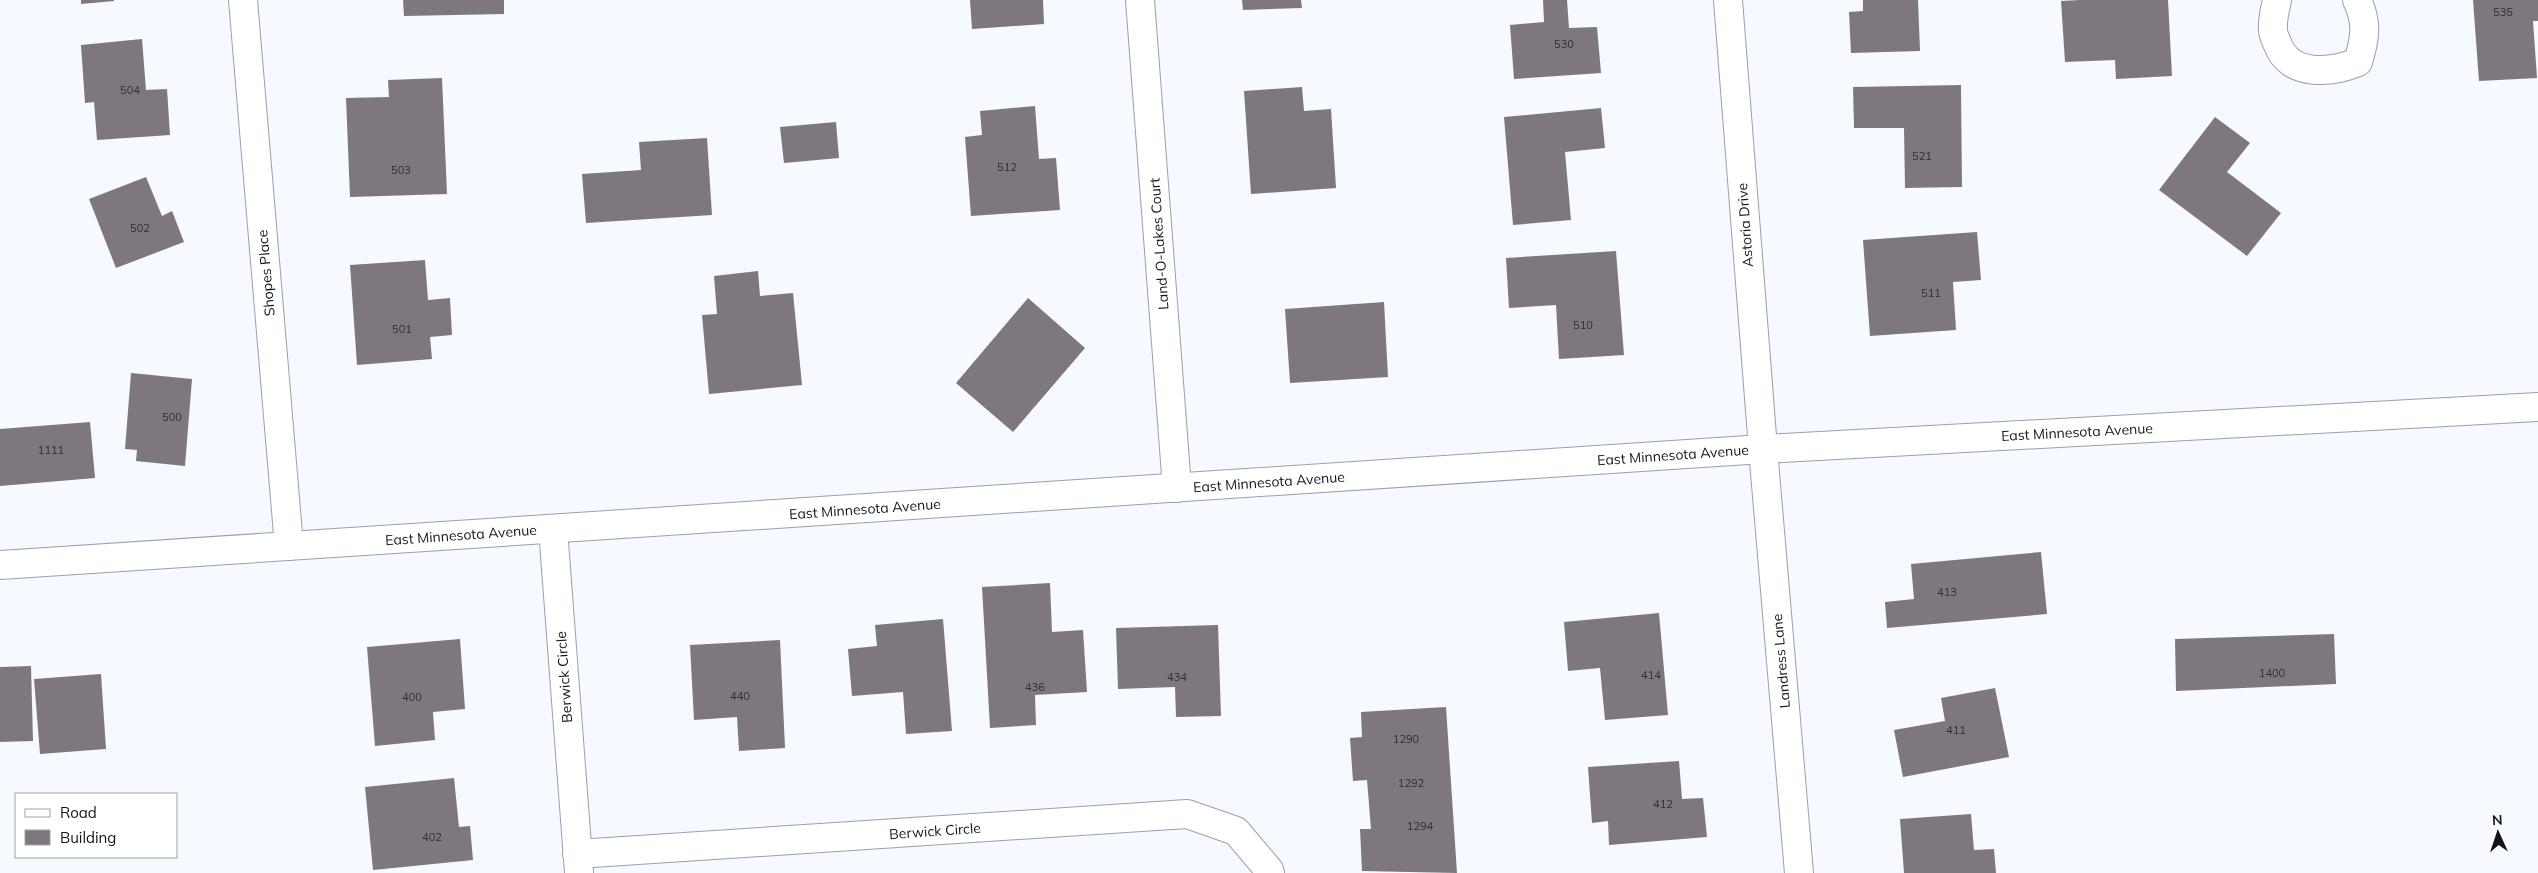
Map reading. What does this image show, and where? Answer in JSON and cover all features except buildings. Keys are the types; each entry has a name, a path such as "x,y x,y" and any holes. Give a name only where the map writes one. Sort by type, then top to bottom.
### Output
{"street":[{"name":"Shopes Place","path":"243,0 289,546"},
{"name":"Land-O-Lakes Court","path":"1140,0 1177,488"},
{"name":"Astoria Drive","path":"1728,0 1762,450"},
{"path":"2277,0 2273,32 2287,61 2298,67 2322,69 2341,69 2358,62 2365,39 2366,25 2357,0"},
{"name":"East Minnesota Avenue","path":"0,566 1762,450 2538,406"},
{"name":"Landress Lane","path":"1762,450 1799,873"},
{"name":"Berwick Circle","path":"552,529 578,864 1187,814 1236,831 1270,873"}]}
